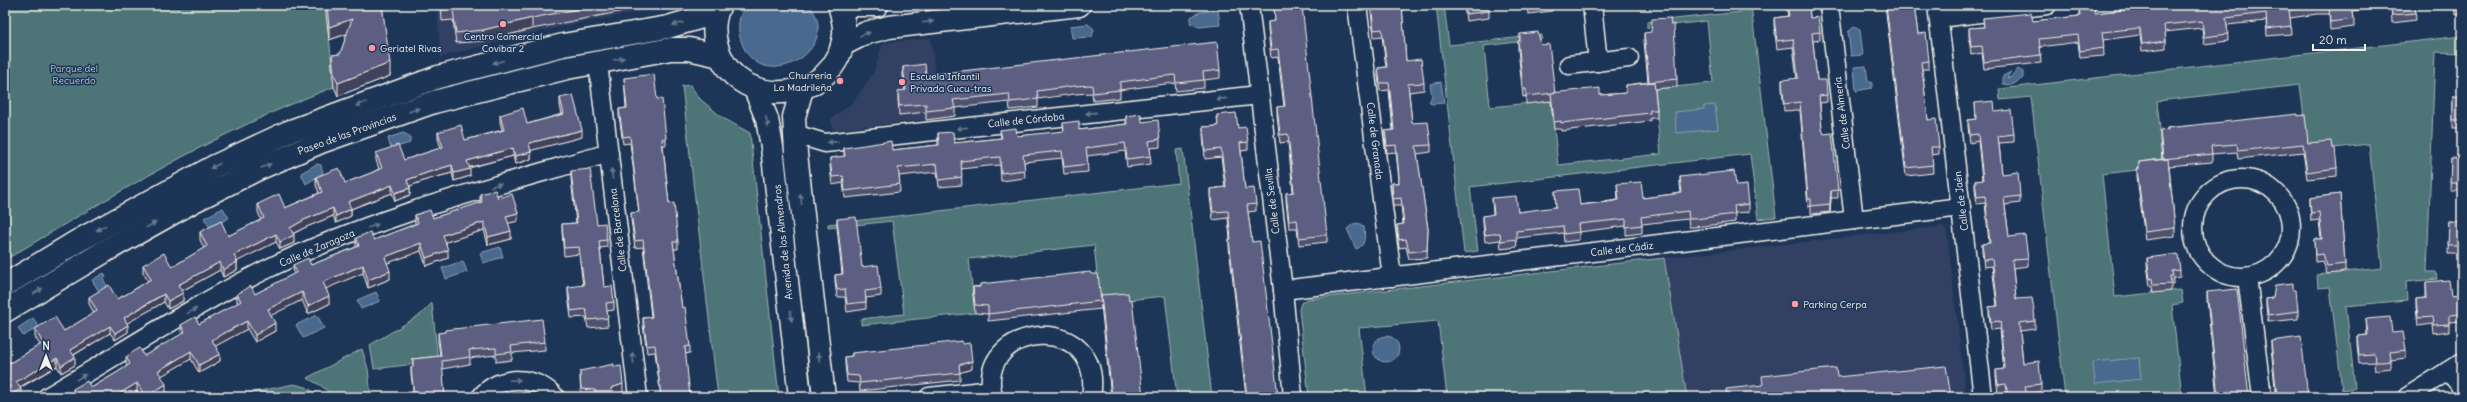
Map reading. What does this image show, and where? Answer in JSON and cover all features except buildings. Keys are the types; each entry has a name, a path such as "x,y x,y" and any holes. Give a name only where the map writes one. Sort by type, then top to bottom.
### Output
{"street":[{"path":"5,285 76,242 214,166 288,132 438,77 563,45 668,27 718,9 714,32 720,56 732,73 755,89 777,93 802,89 818,80 836,60 842,45 843,21 839,5"},
{"path":"851,5 877,5"},
{"path":"842,45 866,32 889,27 1079,5"},
{"name":"Calle de Sevilla","path":"1249,5 1283,290 1293,397"},
{"name":"Calle de Granada","path":"1357,5 1392,277"},
{"path":"1592,5 1598,62"},
{"name":"Calle de Almería","path":"1829,5 1854,220"},
{"path":"1938,11 2047,5"},
{"name":"Calle de Jaén","path":"1938,11 1983,397"},
{"name":"Paseo de las Provincias","path":"5,311 106,250 194,201 258,169 321,142 434,102 567,68 671,49 689,49 720,56"},
{"path":"1569,65 1629,58"},
{"name":"Calle de Barcelona","path":"598,63 638,397"},
{"name":"Avenida de los Almendros","path":"755,89 767,119 772,147 800,397"},
{"path":"802,89 794,117 795,134 824,397"},
{"name":"Calle de Córdoba","path":"795,134 825,143 1259,95"},
{"name":"Calle de Zaragoza","path":"47,397 261,272 339,238 451,197 609,153"},
{"path":"2245,178 2261,182 2278,195 2285,203 2290,218 2291,235 2283,254 2276,263 2263,272 2247,277 2231,276 2216,270 2203,259 2195,245 2192,229 2194,213 2199,203 2213,187 2229,180 2245,178"},
{"name":"Calle de Cádiz","path":"1283,290 1961,207"},
{"path":"2247,277 2262,397"},
{"path":"929,397 992,393 992,376 997,362 1007,348 1021,339 1037,334 1054,335 1070,342 1082,354 1090,368 1093,385 1091,397"},
{"path":"2407,397 2455,366 2462,394"},
{"path":"481,397 495,385 510,380 526,380 542,385 555,397"}],"shaded area":[{"name":"Centro Comercial Covibar 2","path":"437,5 677,5 559,27 440,57"},
{"path":"746,5 809,5 818,22 816,38 808,52 795,62 779,67 763,65 749,56 740,37 739,29 739,20"},
{"path":"1713,5 1734,5 1734,7 1713,10"},
{"path":"1218,10 1220,25 1199,27 1190,23 1191,17 1200,12"},
{"path":"1088,24 1094,29 1092,37 1072,38 1070,26"},
{"path":"1854,27 1860,30 1863,55 1851,56 1848,32"},
{"name":"Escuela Infantil Privada Cucu-tras","path":"931,38 940,118 836,130 832,128 831,119 853,102 873,74 883,43"},
{"path":"1866,66 1868,81 1872,83 1872,88 1856,91 1854,67"},
{"path":"2018,69 2023,72 2023,78 2012,85 2003,84 2003,76 2011,72 2007,77 2010,78"},
{"path":"1441,82 1444,103 1431,104 1429,102 1432,96 1430,84"},
{"path":"1715,105 1718,129 1676,133 1675,112 1704,109 1704,106"},
{"path":"403,133 410,136 410,143 393,148 390,146 388,138"},
{"path":"317,164 321,165 323,173 306,184 301,173"},
{"path":"223,208 229,218 210,228 204,218"},
{"path":"1359,223 1364,227 1365,237 1362,246 1356,249 1347,229 1353,224"},
{"path":"1944,226 1947,231 1966,397 1687,397 1664,258"},
{"path":"500,247 503,257 483,263 480,253"},
{"path":"463,261 467,272 446,279 442,268"},
{"path":"104,273 106,277 103,279 109,289 101,295 92,280"},
{"path":"376,292 380,301 361,309 357,300"},
{"path":"317,315 324,328 303,338 296,325"},
{"path":"33,318 39,327 23,336 18,328"},
{"path":"1386,336 1395,340 1399,349 1395,358 1386,362 1377,358 1373,349 1377,340"},
{"path":"2139,358 2141,379 2095,384 2093,362"},
{"path":"1419,392 1420,397 1386,397 1386,396"}],"green space":[{"name":"Parque del Recuerdo","path":"5,5 326,5 334,87 291,104 207,144 125,189 5,260"},
{"path":"1436,5 1444,5 1449,45 1542,35 1542,39 1484,46 1490,107 1551,101 1558,165 1661,154 1654,89 1713,83 1707,21 1647,28 1647,22 1740,12 1739,5 1751,5 1776,217 1758,219 1750,154 1470,187 1478,251 1464,253"},
{"path":"2462,36 2462,53 2435,52 2427,272 2436,272 2437,279 2406,282 2407,300 2346,306 2355,388 2342,390 2330,287 2318,288 2317,275 2382,268 2369,144 2308,151 2300,85 2157,101 2164,167 2102,174 2115,297 2181,290 2183,303 2172,305 2182,397 2065,397 2031,97 2000,100 1999,89"},
{"path":"690,85 700,99 723,118 750,133 779,397 718,397 682,86"},
{"path":"1183,149 1212,397 1177,397 1165,296 1100,303 1094,245 969,259 975,313 861,325 861,319 904,314 892,221 828,228 828,224 1179,183 1176,150"},
{"path":"1664,258 1687,397 1447,397 1438,321 1359,328 1367,397 1309,397 1299,310 1301,303 1308,299"},
{"path":"432,303 438,361 374,369 370,345 420,315"},
{"path":"362,349 368,369 371,397 335,397 320,385 307,378"},
{"path":"294,384 306,387 322,397 235,396"}],"place":[{"name":"Centro Comercial Covibar 2","path":"503,24"},
{"name":"Geriatel Rivas","path":"372,48"},
{"name":"Churrería La Madrileña","path":"840,81"},
{"name":"Escuela Infantil Privada Cucu-tras","path":"902,82"},
{"name":"Parking Cerpa","path":"1795,304"}]}
